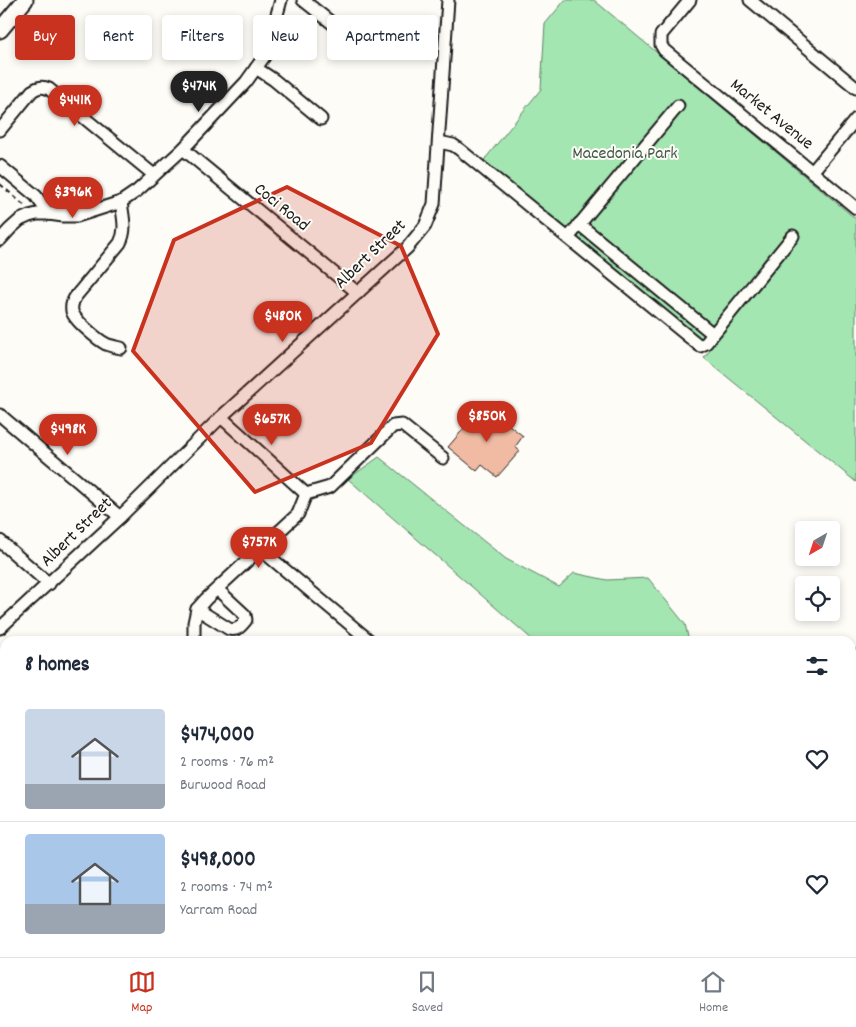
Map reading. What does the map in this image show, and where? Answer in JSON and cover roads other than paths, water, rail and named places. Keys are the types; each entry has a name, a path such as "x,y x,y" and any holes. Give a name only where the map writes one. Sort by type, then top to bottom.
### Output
{"main road":[{"path":"0,30 25,0"}],"street":[{"path":"0,240 20,220 33,215 49,214 68,205 94,210 121,202 137,191 182,150 246,82 266,54 281,0"},
{"path":"303,0 327,19"},
{"name":"Albert Street","path":"2,623 49,584 220,418 408,248 425,226 434,204 448,0"},
{"name":"Market Avenue","path":"690,0 661,35 661,45 664,50 856,208"},
{"path":"750,0 856,88"},
{"path":"256,68 274,80 321,119"},
{"path":"0,130 32,91 37,87 44,87 49,89 154,174"},
{"path":"568,238 678,106"},
{"path":"812,172 856,119"},
{"path":"438,142 453,145 459,149 698,344 703,345 713,334 793,236"},
{"name":"Coci Road","path":"182,150 358,293"},
{"path":"0,166 36,196 49,214"},
{"path":"121,202 124,236 76,296 72,302 71,309 73,316 104,343 121,348"},
{"path":"579,224 713,334"},
{"path":"0,415 120,517"},
{"path":"220,418 306,494"},
{"path":"306,494 330,487 393,426 402,425 443,458"},
{"path":"194,636 197,609 298,514 306,494"},
{"path":"0,541 49,584"},
{"path":"260,549 364,636"},
{"path":"197,609 229,629 238,629 246,620 245,615 217,589"}],"park label":[{"name":"Macedonia Park","path":"625,154"}]}
